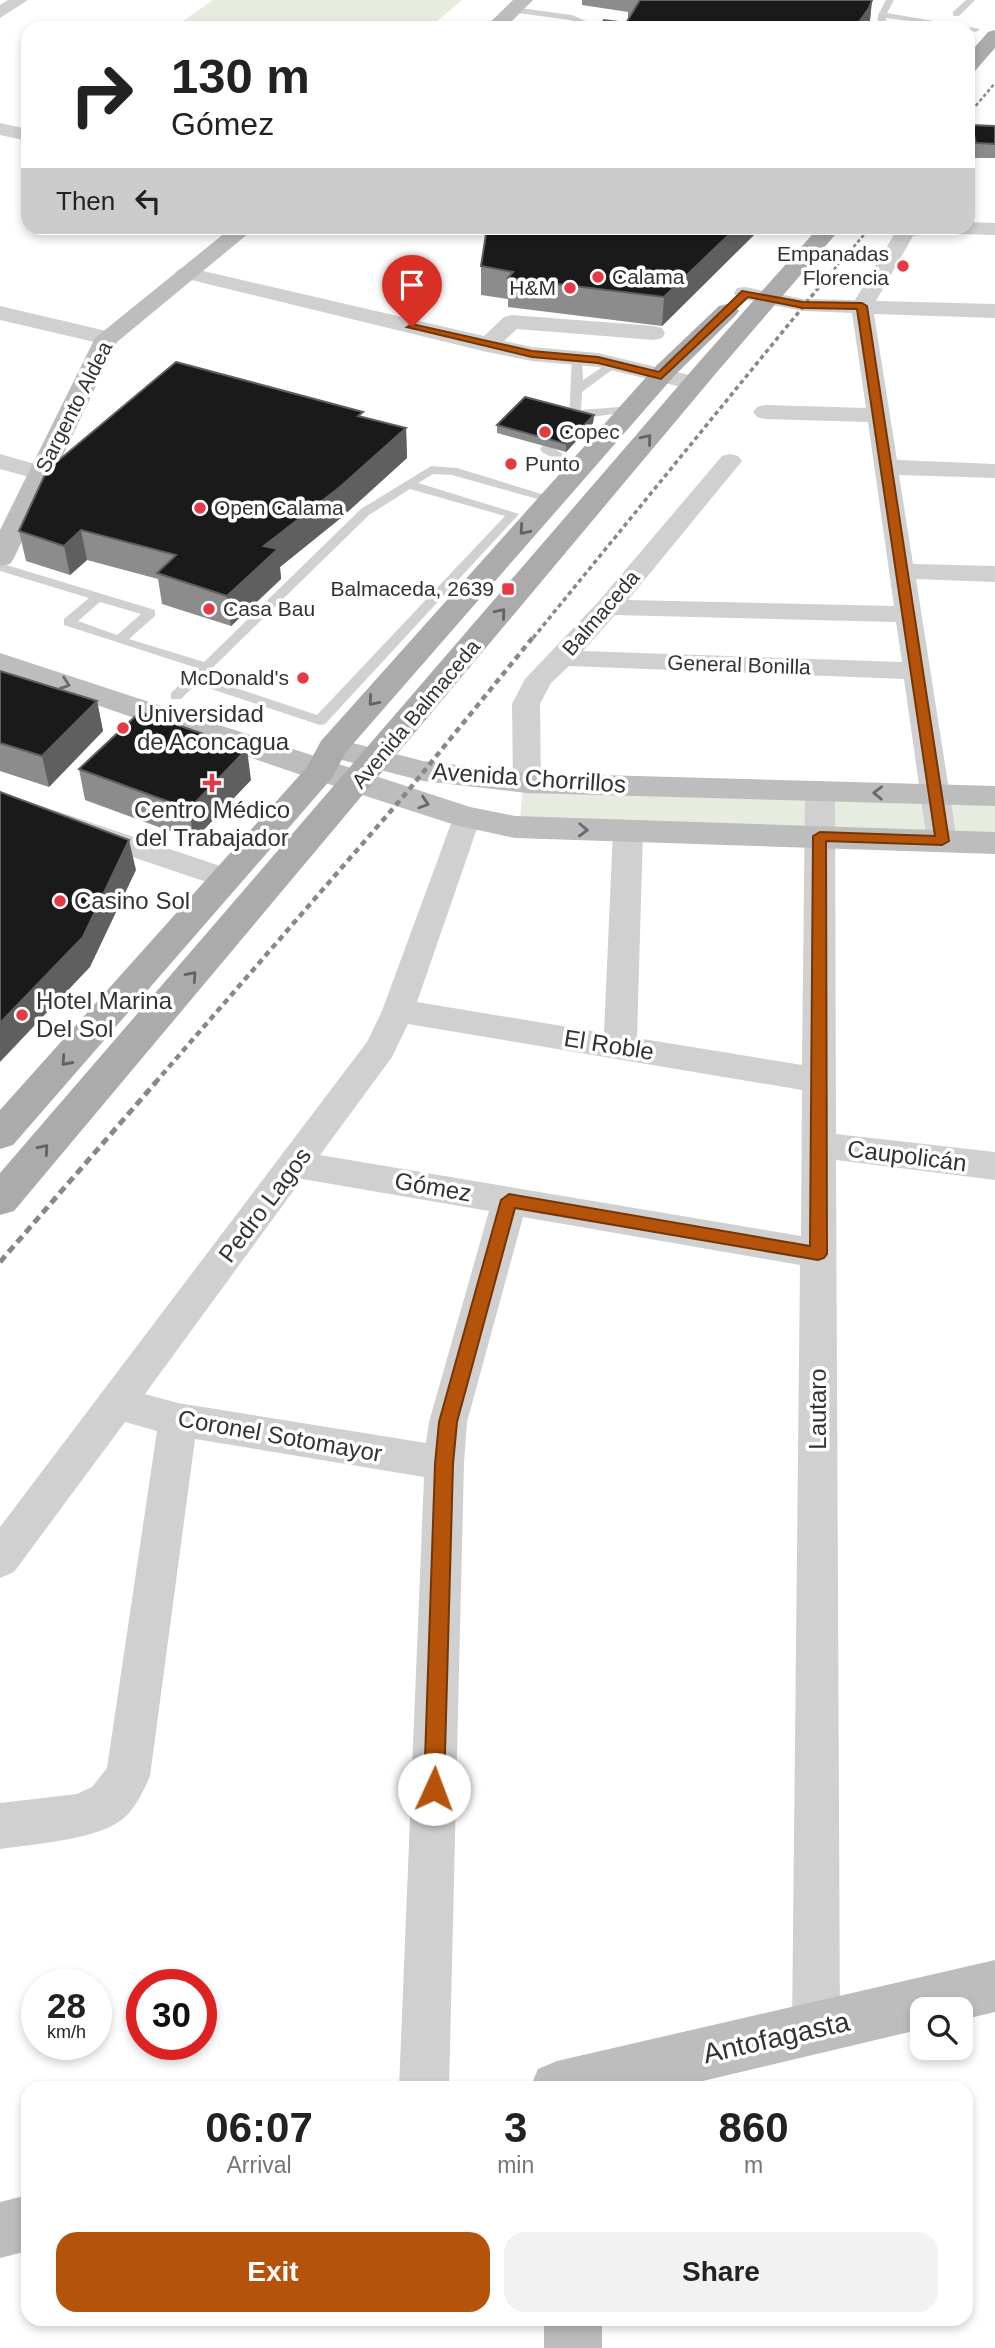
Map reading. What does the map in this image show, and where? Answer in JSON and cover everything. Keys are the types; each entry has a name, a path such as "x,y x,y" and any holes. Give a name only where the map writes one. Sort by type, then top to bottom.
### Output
{"main road":[{"path":"975,59 995,36"},
{"name":"Avenida Balmaceda","path":"0,1200 694,383 758,297 798,235"},
{"name":"Avenida Balmaceda","path":"0,1135 228,878 326,759 661,376 758,297 824,235"}],"street":[{"path":"0,13 20,0"},
{"path":"502,21 519,5"},
{"path":"0,129 21,134"},
{"path":"975,229 995,229"},
{"name":"Sargento Aldea","path":"0,558 107,338 235,235"},
{"path":"904,235 862,306 942,841"},
{"path":"186,273 487,345 532,354 614,364 694,383"},
{"path":"758,297 803,305 995,311"},
{"path":"0,313 107,338"},
{"path":"487,345 512,322 654,333"},
{"path":"765,412 878,415"},
{"path":"0,461 40,473"},
{"name":"Balmaceda","path":"527,783 526,704 539,679 608,607 730,461"},
{"path":"886,467 995,471"},
{"path":"902,571 995,574"},
{"path":"608,607 908,614"},
{"path":"0,638 185,688 326,759"},
{"name":"General Bonilla","path":"562,658 917,671"},
{"path":"0,662 368,770"},
{"name":"Avenida Chorrillos","path":"368,770 423,771 527,783 995,796"},
{"name":"Avenida Chorrillos","path":"368,770 466,817 515,827 995,843"},
{"name":"Lautaro","path":"816,2028 820,791"},
{"path":"0,802 228,878"},
{"name":"Pedro Lagos","path":"0,1559 380,1048 400,1006 466,817"},
{"path":"621,1036 628,831"},
{"name":"El Roble","path":"400,1006 621,1036 819,1075"},
{"name":"Caupolicán","path":"819,1145 995,1166"},
{"name":"Gómez","path":"296,1164 818,1254"},
{"path":"424,2081 444,1464 448,1422 509,1200"},
{"name":"Coronel Sotomayor","path":"117,1403 178,1420 444,1464"},
{"path":"0,1826 78,1816 108,1804 128,1776 178,1420"},
{"name":"Antofagasta","path":"588,2081 995,1986"},
{"path":"0,2231 21,2225"},
{"path":"573,2326 573,2348"}],"lane":[{"path":"882,21 890,0"},
{"path":"956,14 971,0"},
{"path":"519,5 583,21"},
{"path":"576,358 578,369 574,392 575,416 632,409"},
{"path":"574,392 614,364"},
{"path":"548,447 546,449 580,468"},
{"path":"185,688 365,512 431,470 453,471 552,499"},
{"path":"185,688 320,721 513,514 407,484"},
{"path":"0,567 150,613 119,640"},
{"path":"98,597 69,622 207,667"}],"shaded area":[{"path":"213,0 462,0 437,21 183,21"},
{"path":"523,789 995,805 995,834 520,819"}],"building":[{"path":"640,0 872,0 860,21 627,21"},
{"path":"975,125 995,126 995,144 976,143"},
{"path":"486,235 729,235 664,297 508,278 513,272 481,266"},
{"name":"Open Calama","path":"176,362 363,412 358,416 406,428 340,487 264,546 278,549 227,596 157,573 176,555 81,530 64,546 19,531 47,470"},
{"path":"525,397 594,415 566,444 497,425"},
{"path":"0,671 97,701 42,756 0,743"},
{"path":"140,712 247,749 189,809 79,769"},
{"name":"Casino Sol","path":"0,792 129,840 83,937 0,1023"}],"railway":[{"path":"975,107 995,83"},
{"path":"822,283 864,235"},
{"path":"533,638 824,281"},
{"path":"155,1083 403,797 534,636"},
{"path":"0,1262 156,1082"}],"place":[{"name":"Empanadas Florencia","path":"903,266"},
{"name":"Calama","path":"598,277"},
{"name":"H&M","path":"570,288"},
{"name":"Copec","path":"545,432"},
{"name":"Punto","path":"511,464"},
{"name":"Open Calama","path":"200,508"},
{"name":"Balmaceda, 2639","path":"508,589"},
{"name":"Casa Bau","path":"209,609"},
{"name":"McDonald's","path":"303,678"},
{"name":"Universidad de Aconcagua","path":"123,728"},
{"name":"Centro Médico del Trabajador","path":"212,783"},
{"name":"Casino Sol","path":"60,901"},
{"name":"Hotel Marina Del Sol","path":"22,1015"}],"route":[{"path":"412,327 532,354 598,360 661,376 746,293 803,305 862,306 942,841 820,836 818,1254 509,1200 448,1422 444,1464 434,1789"}]}
